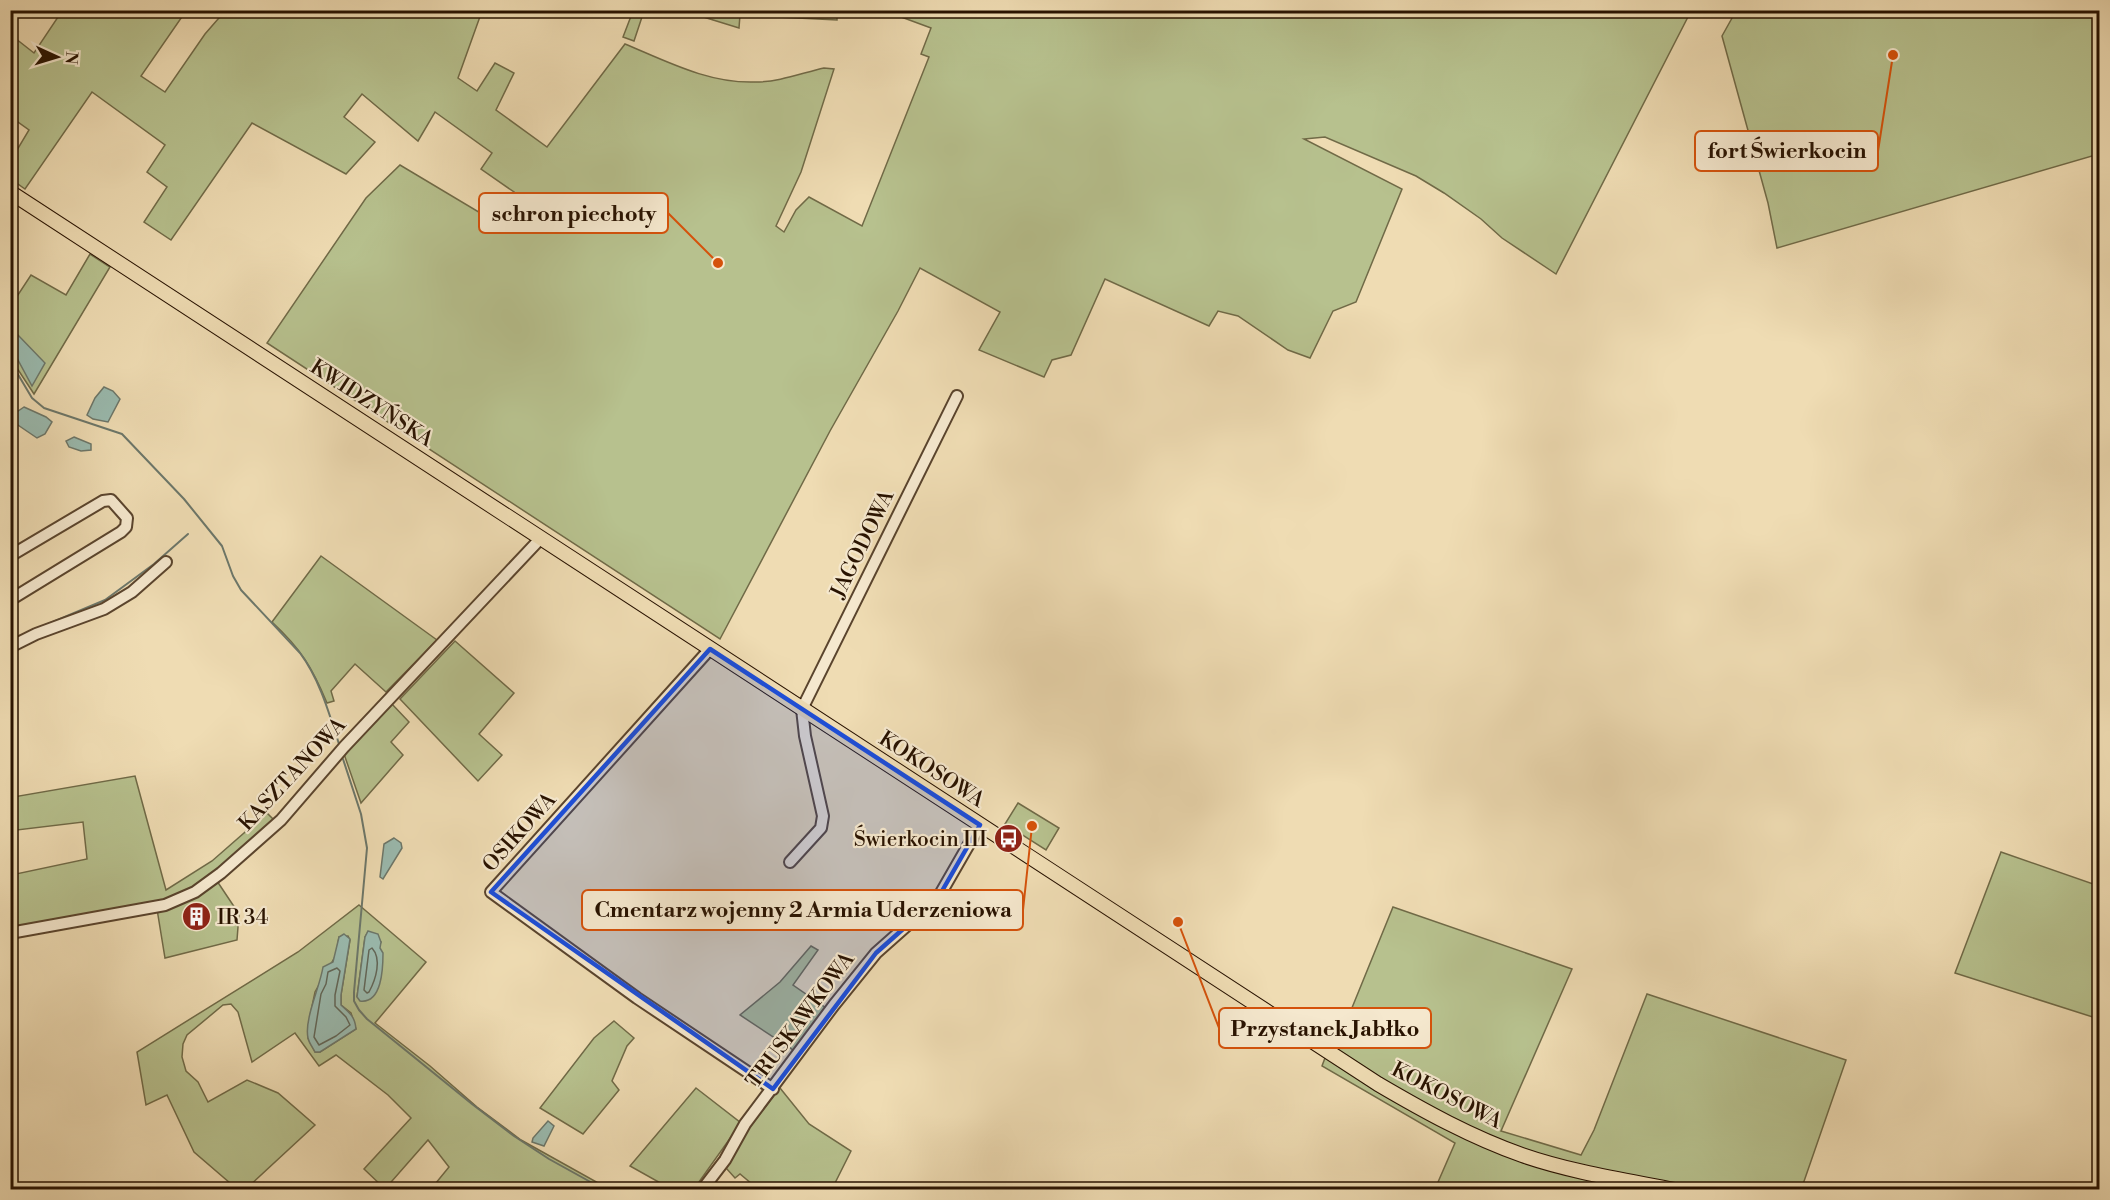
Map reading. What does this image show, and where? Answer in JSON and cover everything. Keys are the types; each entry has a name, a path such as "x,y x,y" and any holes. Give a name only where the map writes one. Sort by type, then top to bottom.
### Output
{"main road":[{"name":"KWIDZYŃSKA","path":"10,192 710,649"},
{"name":"KOKOSOWA","path":"710,649 1339,1060 1419,1108 1475,1136 1523,1155 1595,1175 1675,1190"}],"street":[{"name":"JAGODOWA","path":"802,709 957,396"},
{"path":"10,556 104,501 111,500 127,518 126,527 121,532 10,600"},
{"name":"KASZTANOWA","path":"10,933 165,905 195,892 221,873 281,820 344,747 541,538"},
{"path":"10,646 104,609 132,592 166,562"},
{"name":"OSIKOWA","path":"710,649 491,892 637,998 773,1089"},
{"path":"790,862 821,828 823,816 805,736 802,709"},
{"name":"TRUSKAWKOWA","path":"702,1190 725,1160 745,1124 834,1005 876,953 938,897 980,825"}],"highlighted area":[{"path":"710,649 980,825 938,898 876,953 773,1089 491,892"}],"green space":[{"path":"427,10 431,13 433,10 482,11 458,78 477,91 495,63 514,73 496,110 547,147 625,44 688,70 739,82 773,81 824,68 834,69 801,172 776,226 784,232 796,210 809,197 862,226 929,57 921,54 931,28 885,11 1691,11 1556,274 1502,238 1481,219 1444,193 1416,176 1325,137 1304,139 1402,189 1356,302 1333,311 1310,358 1288,350 1238,316 1218,311 1209,326 1105,279 1071,355 1052,360 1044,377 979,350 1000,312 920,268 830,431 720,639 267,343 366,198 400,165 492,220 514,192 481,169 492,153 435,112 418,141 362,94 344,117 375,142 346,174 252,123 171,240 144,222 167,187 147,172 165,145 92,92 25,189 11,179 11,160 29,130 11,117 11,35 34,53 62,11 186,11 141,76 165,92 205,34 225,11"},
{"path":"633,11 644,11 634,41 623,37"},
{"path":"684,11 837,11 837,20 740,15 739,28"},
{"path":"1736,11 2099,11 2099,154 1777,248 1768,203 1722,36"},
{"path":"90,254 110,267 34,394 11,359 10,307 31,275 66,295"},
{"path":"321,556 437,640 386,692 355,664 331,691 334,701 327,703 305,659 272,622"},
{"path":"455,641 514,693 479,734 502,755 478,781 400,699"},
{"path":"391,703 409,722 391,742 403,755 361,803 344,754"},
{"path":"135,776 166,890 212,861 267,813 274,820 213,875 239,914 237,940 165,958 156,903 11,928 11,875 87,859 83,822 17,830 13,797"},
{"path":"1018,803 1059,828 1046,850 1005,824"},
{"path":"2001,852 2099,886 2099,1019 1955,973"},
{"path":"359,905 426,962 375,1023 521,1140 609,1189 431,1189 449,1167 428,1140 385,1189 364,1169 411,1118 388,1095 336,1055 319,1066 295,1033 252,1062 238,1012 231,1004 223,1005 187,1035 183,1044 182,1057 186,1071 198,1082 208,1102 247,1080 278,1093 315,1125 246,1189 237,1189 194,1152 167,1095 146,1105 137,1052 298,952","holes":["368,932 381,942 357,997 365,937","348,936 350,940 341,1005 351,1013 356,1029 320,1052 315,1052 308,1038 315,992 336,955 339,937"]},
{"path":"1393,907 1572,969 1501,1131 1581,1155 1594,1130 1647,994 1846,1060 1801,1190 1435,1189 1455,1143 1322,1066 1331,1042 1345,1025"},
{"path":"811,946 818,950 793,985 826,1008 796,1052 740,1015 780,982"},
{"path":"614,1021 634,1038 627,1046 612,1081 619,1090 583,1134 540,1108 594,1038"},
{"path":"696,1088 741,1123 694,1189 671,1189 630,1166"},
{"path":"780,1088 809,1124 851,1151 832,1189 758,1189 740,1174 735,1178 726,1168 746,1132"}],"water":[{"path":"17,334 45,363 32,386 11,347 11,339"},
{"path":"104,387 113,391 120,399 108,422 93,419 87,415 95,398"},
{"path":"24,407 52,422 45,434 37,438 15,423 11,416"},
{"path":"74,437 91,444 91,450 81,451 69,447 66,441"},
{"path":"394,838 401,843 402,848 383,879 380,877 384,844"},
{"path":"368,931 378,934 383,953 382,967 377,991 373,997 360,1001 357,997 365,937"},
{"path":"344,934 350,939 341,1005 352,1016 356,1029 320,1052 315,1052 310,1044 307,1030 310,1012 323,967 333,962 339,937"},
{"path":"548,1121 554,1126 544,1146 532,1142 533,1138"}],"waterway":[{"path":"10,361 32,398 44,408 122,434 184,499 222,546 241,590 307,663 323,697 339,744"},
{"path":"10,640 105,600 154,564 188,534"},
{"path":"343,759 361,814 367,848 354,992 354,1001 359,1010 367,1019 514,1136 549,1159 605,1190"}],"place":[{"name":"fort Świerkocin","path":"1893,55"},
{"name":"schron piechoty","path":"718,263"},
{"name":"Cmentarz wojenny 2 Armia Uderzeniowa","path":"1032,826"},
{"name":"Świerkocin III","path":"1008,839"},
{"name":"IR 34","path":"196,917"},
{"name":"Przystanek Jabłko","path":"1178,922"}]}
